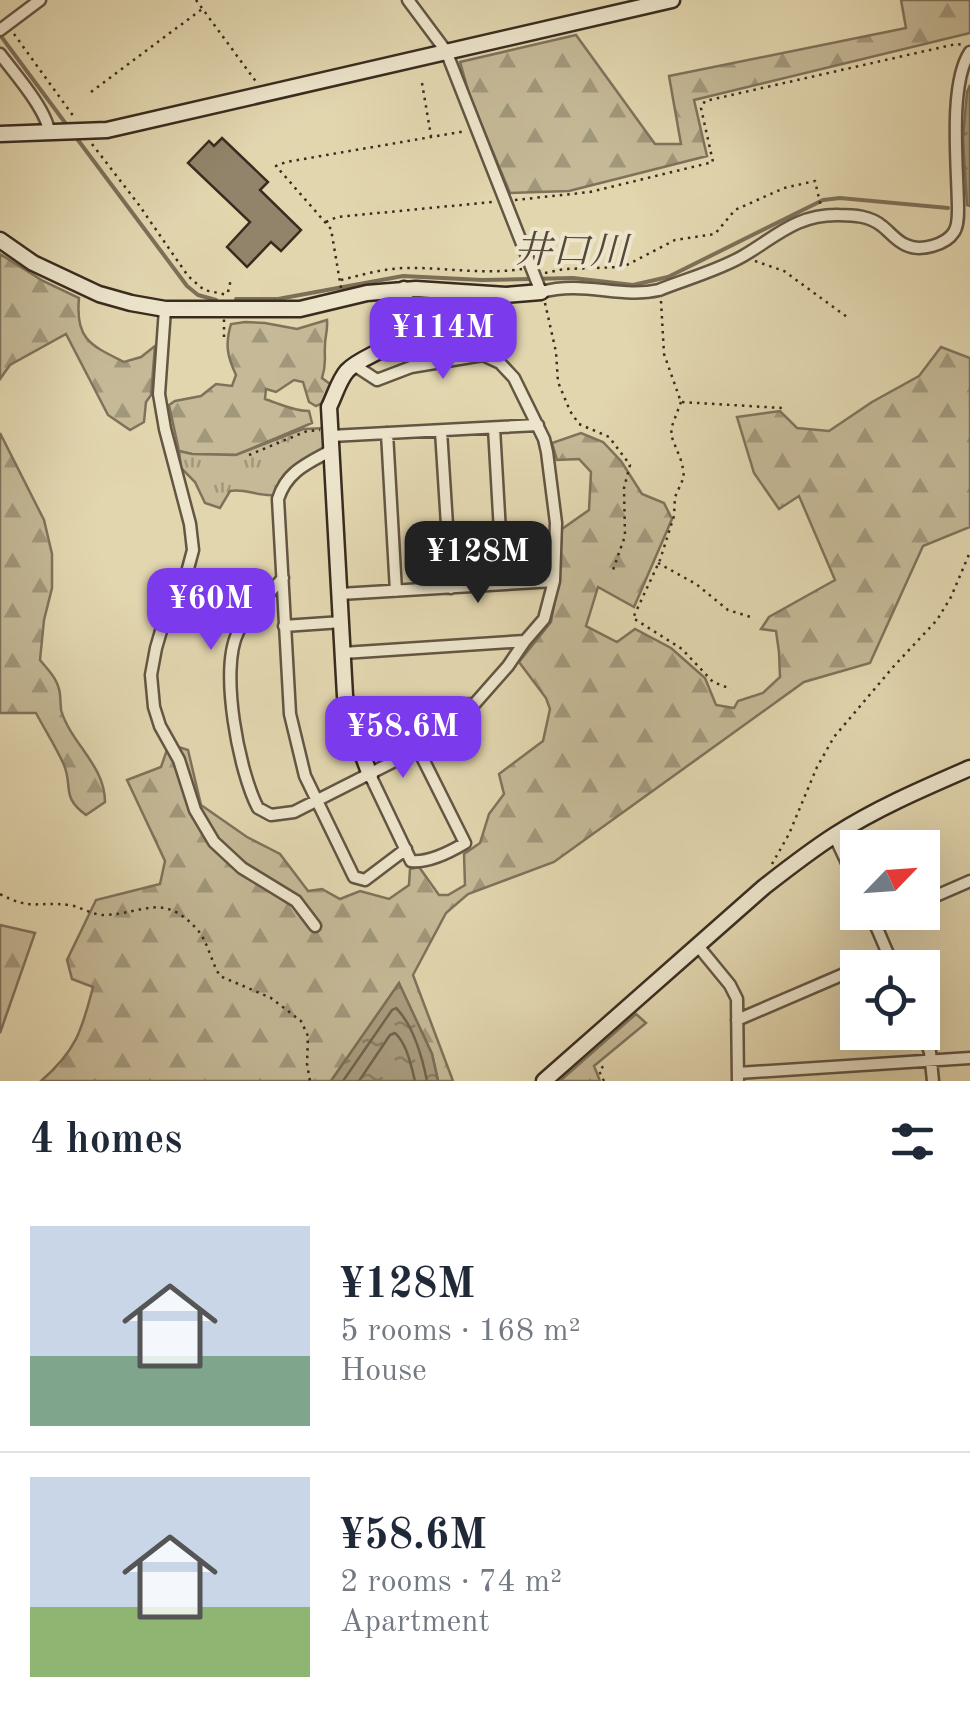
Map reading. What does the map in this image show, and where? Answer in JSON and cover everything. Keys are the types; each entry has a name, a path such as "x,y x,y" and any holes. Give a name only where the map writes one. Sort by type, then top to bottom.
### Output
{"street":[{"path":"4,28 40,0"},
{"path":"408,0 446,51 541,292"},
{"path":"0,134 107,130 446,51 623,5 672,0"},
{"path":"0,240 32,263 99,294 131,304 224,310 300,309 404,289 506,295 576,286 634,292 658,290 744,255 802,220 823,215 873,220 912,248 939,243 954,232 958,219 955,158 960,77 970,50"},
{"path":"0,54 42,111 50,132"},
{"path":"404,289 408,318 403,332 344,374 329,407 345,696 370,774 411,861 420,862 465,843 418,750"},
{"path":"165,309 159,394 194,550 156,648 151,681 154,706 179,760 195,810 214,842 242,868 296,901 315,926"},
{"path":"283,578 246,618 234,640 230,661 231,700 240,756 258,808 266,814 294,812 448,734 544,619 554,581 556,523 552,485 544,439 514,378 500,363 483,355 411,367 377,380 354,365"},
{"path":"406,849 365,880 354,877 304,776 290,714 277,507 280,492 298,468 331,439 538,425"},
{"path":"494,428 503,584"},
{"path":"442,431 451,588"},
{"path":"388,433 396,591"},
{"path":"340,594 554,581"},
{"path":"284,626 342,622"},
{"path":"343,653 525,640"},
{"path":"349,711 473,704"},
{"path":"544,1081 764,887 834,836 891,803 970,768"},
{"path":"834,836 840,848"},
{"path":"940,894 970,881"},
{"path":"698,946 735,993 738,1077 970,1058"},
{"path":"737,1020 840,976"},
{"path":"928,1050 932,1081"}],"path":[{"path":"196,0 262,94"},
{"path":"91,92 202,9"},
{"path":"4,28 69,108 188,276 204,290 228,295 231,279"},
{"path":"326,222 337,217 590,192 713,162 701,108 705,101 956,44 970,50"},
{"path":"422,83 431,138"},
{"path":"343,299 331,229 276,166 476,128"},
{"path":"340,280 402,268 498,272 623,267 676,240 715,234 734,210 784,188 815,181 823,215"},
{"path":"744,255 780,269 847,317"},
{"path":"658,290 664,354 681,402 671,435 684,476 658,564 633,618 682,649 714,682 731,689"},
{"path":"541,292 556,352 558,382 570,411 579,424 608,437 630,465 624,488 625,536 614,570"},
{"path":"224,310 224,337"},
{"path":"681,402 782,408"},
{"path":"249,454 307,432 331,439"},
{"path":"771,866 834,737 942,614 970,552"},
{"path":"658,564 696,584 728,610 754,618"},
{"path":"0,894 32,906 71,905 96,915 160,906 185,918 197,928 220,976 270,998 301,1021 308,1036 310,1081"},
{"path":"604,1081 600,1071 606,1063"}],"green space":[{"path":"901,0 970,0 970,33 694,100 707,156 569,191 510,193 470,97 460,62 576,35 655,144 681,144 669,76 906,28"},
{"path":"0,254 79,298 83,332 102,351 124,362 141,357 155,346 151,395 146,402 144,422 130,430 108,415 66,334 10,365 0,379"},
{"path":"327,320 322,378 330,384 322,403 316,406 309,402 303,382 294,380 276,392 266,389 265,399 309,411 312,423 236,455 179,451 169,405 201,396 216,384 232,386 236,375 228,350 231,324 265,323 297,329"},
{"path":"941,347 970,358 970,527 923,546 870,663 804,682 554,862 468,894 446,913 413,975 453,1081 438,1081 432,1054 399,984 331,1081 41,1081 70,1049 85,1016 93,987 72,979 67,960 96,900 160,884 165,861 127,780 161,767 169,744 188,750 201,805 280,854 308,891 322,889 340,899 360,891 389,899 409,885 410,869 419,867 439,895 448,895 465,885 464,854 480,843 489,814 504,794 499,774 543,741 550,709 519,662 551,622 562,529 589,510 591,472 579,459 557,460 552,443 581,433 603,442 642,494 664,503 672,519 634,607 598,587 586,626 617,642 635,629 671,648 705,678 716,705 734,708 738,701 763,693 780,677 776,631 761,629 769,617 835,580 799,496 779,509 754,473 737,417 780,411 797,428 829,431 919,376"},
{"path":"327,428 325,448 287,471 275,495 230,491 220,508 205,503 195,482 181,468 179,451 236,455 303,429"},
{"path":"0,433 44,520 52,554 52,588 40,660 55,680 66,722 104,789 105,802 86,815 70,797 64,765 36,713 0,713"},
{"path":"0,925 35,933 0,1033"},
{"path":"636,1014 646,1023 594,1066 600,1081 560,1081"}],"water":[{"path":"970,85 970,206 963,138"},
{"path":"399,983 432,1054 438,1081 331,1081"}],"building":[{"path":"222,138 268,182 260,190 301,230 281,251 271,242 247,267 227,247 250,222 188,163 209,141 214,146"}],"waterway":[{"name":"井口川","path":"0,35 69,128"},
{"name":"井口川","path":"75,136 187,286 198,295 216,300"},
{"name":"井口川","path":"236,299 278,299 403,276 482,280 573,278 633,285 668,277 823,200 840,198 948,208"}]}
